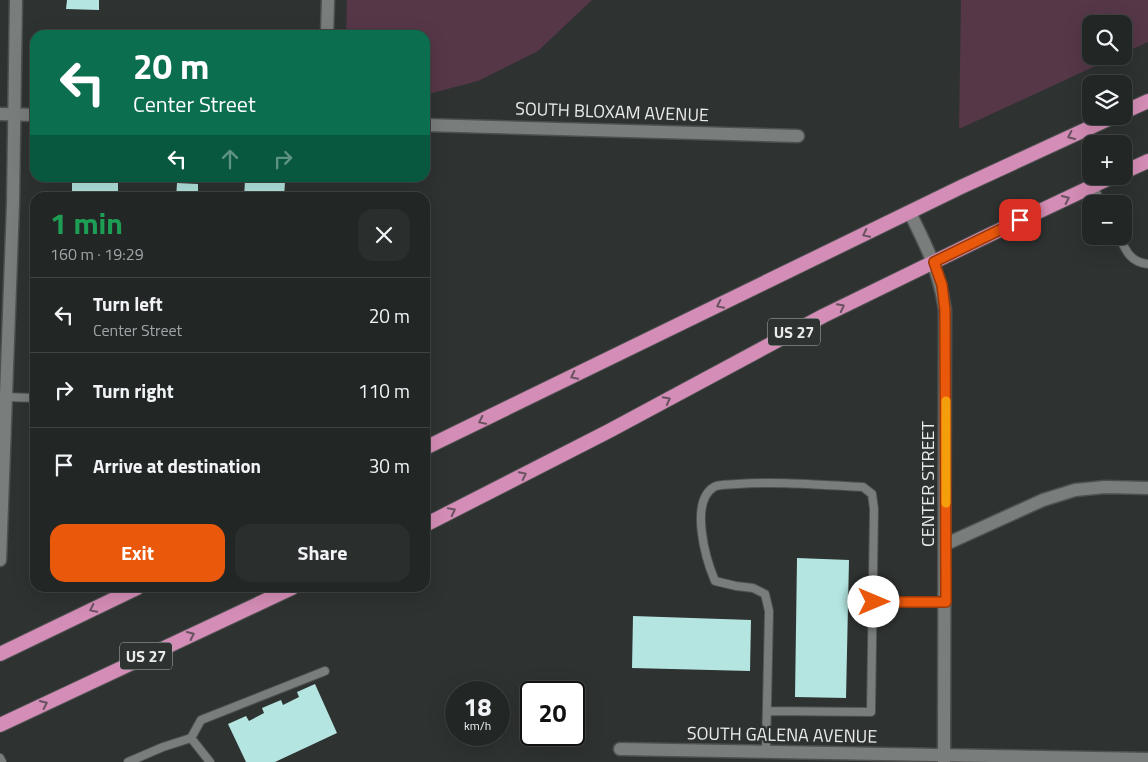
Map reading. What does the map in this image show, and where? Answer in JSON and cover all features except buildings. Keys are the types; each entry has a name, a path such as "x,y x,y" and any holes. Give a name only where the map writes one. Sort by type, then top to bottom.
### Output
{"highway":[{"path":"1132,108 1148,101"},
{"path":"430,446 910,212 1096,125"},
{"path":"1132,168 1148,161"},
{"name":"US 27","path":"430,522 609,431 823,316 1093,186"},
{"path":"0,654 129,592"},
{"name":"US 27","path":"0,725 283,592"}],"street":[{"path":"0,560 12,204 16,0"},
{"path":"327,30 328,0"},
{"path":"0,114 30,115"},
{"name":"SOUTH BLOXAM AVENUE","path":"430,125 798,136"},
{"name":"CENTER STREET","path":"910,212 934,262 942,285 945,310 946,602 944,758"},
{"path":"946,544 1043,500 1075,490 1105,487 1148,488"},
{"name":"SOUTH GALENA AVENUE","path":"620,749 766,751 944,758 1148,759"}],"lane":[{"path":"1093,186 1098,195"},
{"path":"1122,245 1128,256 1148,264"},
{"path":"6,397 30,398"},
{"path":"766,751 769,611 765,594 754,588 715,581 707,561 701,535 703,500 714,487 755,483 863,487 872,494 874,602 872,712 767,711"},
{"path":"874,602 946,602"},
{"path":"128,762 163,747 192,738 201,720 325,671"},
{"path":"192,738 210,762"},
{"path":"0,758 2,762"}],"shaded area":[{"path":"347,0 592,0 538,51 478,81 430,94 430,30 346,30"},
{"path":"961,0 1148,0 1148,42 1132,49 1132,15 1082,15 1082,65 1098,65 959,129"}],"slow traffic":[{"path":"946,401 946,503"}],"route":[{"path":"874,602 946,602 945,310 942,285 934,262 1020,220"}]}
